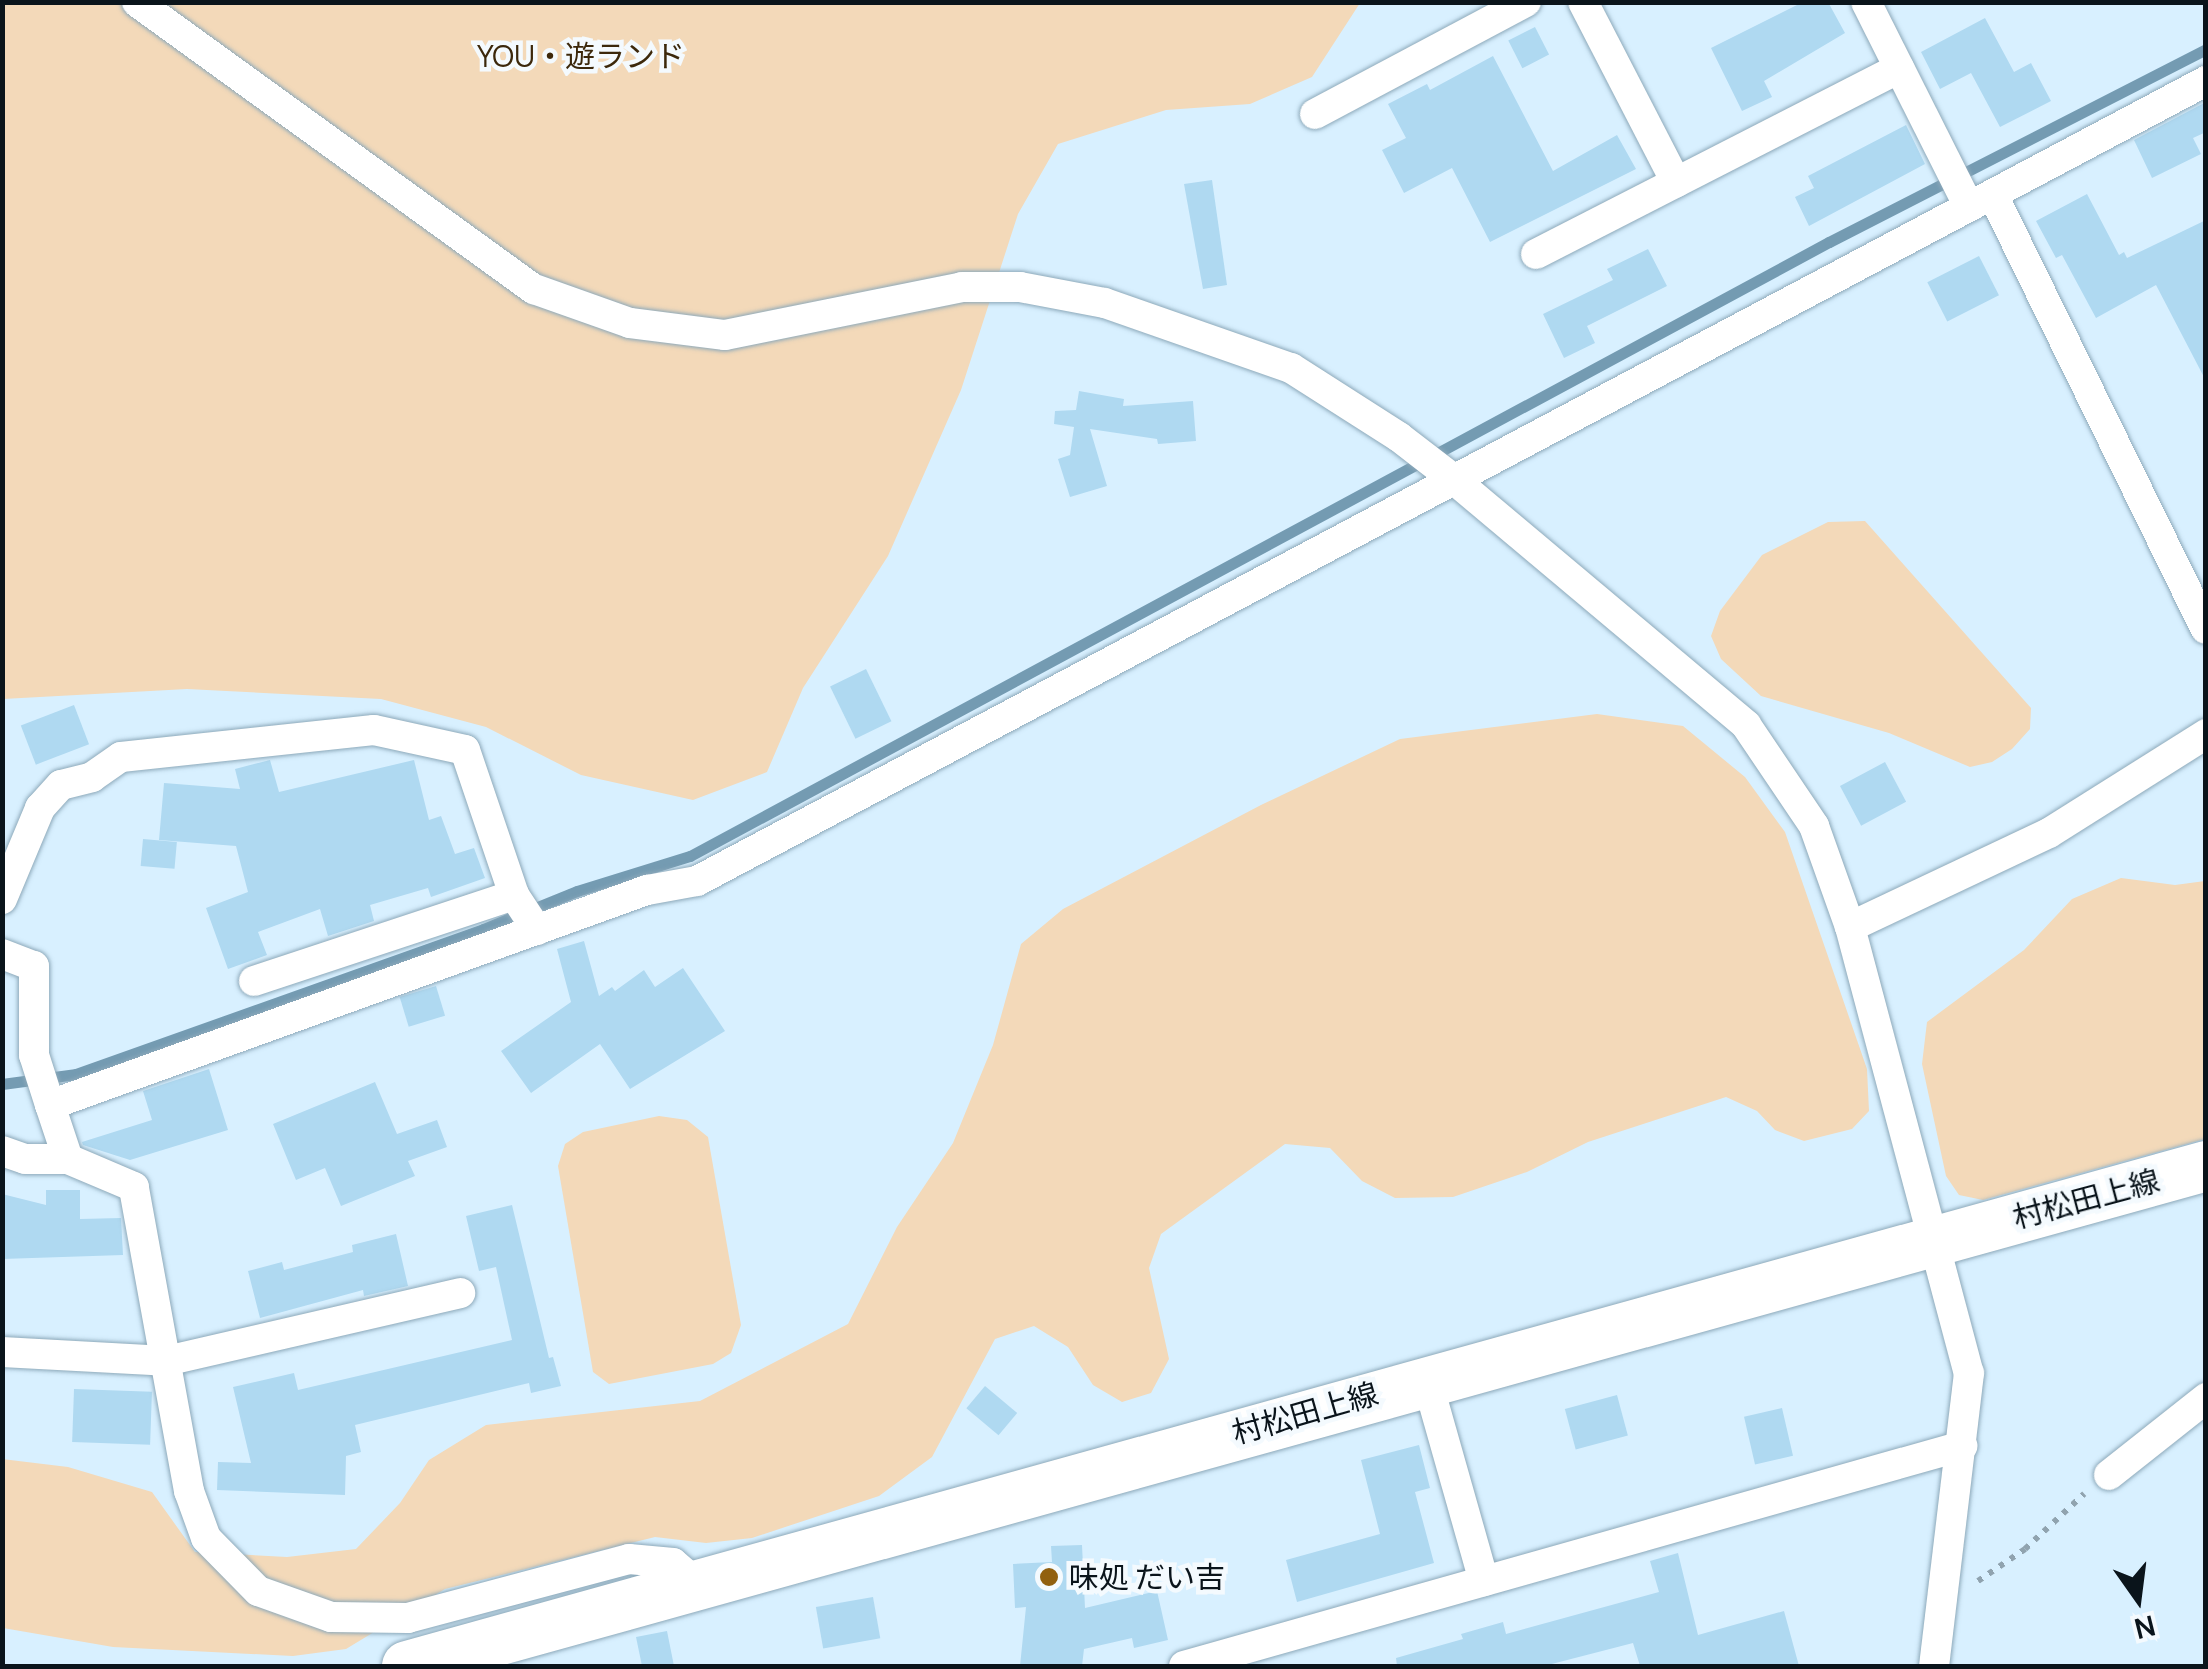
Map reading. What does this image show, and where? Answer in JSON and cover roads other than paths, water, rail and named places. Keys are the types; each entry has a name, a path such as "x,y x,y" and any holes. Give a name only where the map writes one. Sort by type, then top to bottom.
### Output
{"main road":[{"name":"村松田上線","path":"407,1666 2206,1166"}],"street":[{"path":"137,2 534,289 614,318 725,334 962,287 1020,286 1105,303 1291,368 1399,437 1452,478 1746,725 1814,826 1850,927 1937,1239 1969,1373 1934,1666"},
{"path":"1315,114 1526,2"},
{"path":"1583,2 1676,182"},
{"path":"1866,2 1944,156 1981,201 2206,629"},
{"path":"1536,254 1899,68"},
{"path":"50,1105 647,890 697,881 2206,81"},
{"path":"2,900 40,808 61,785 92,777 121,756 374,730 465,750 514,896 537,930"},
{"path":"1850,927 2049,832 2206,734"},
{"path":"254,981 514,896"},
{"path":"2,954 34,966 34,1055 68,1159"},
{"path":"2,1151 25,1159 68,1159 134,1187 189,1492 206,1538 258,1591 331,1617 408,1618 630,1559 673,1563 696,1583"},
{"path":"2,1352 166,1361 460,1293"},
{"path":"1427,1380 1484,1581"},
{"path":"2108,1475 2206,1398"},
{"path":"1184,1666 1962,1446"}],"waterway":[{"path":"2,1084 76,1074 483,929 577,891 690,856 1829,242 2206,49"}],"place":[{"name":"味処 だい吉","path":"1049,1577"}],"park label":[{"name":"YOU・遊ランド","path":"581,56"}]}
